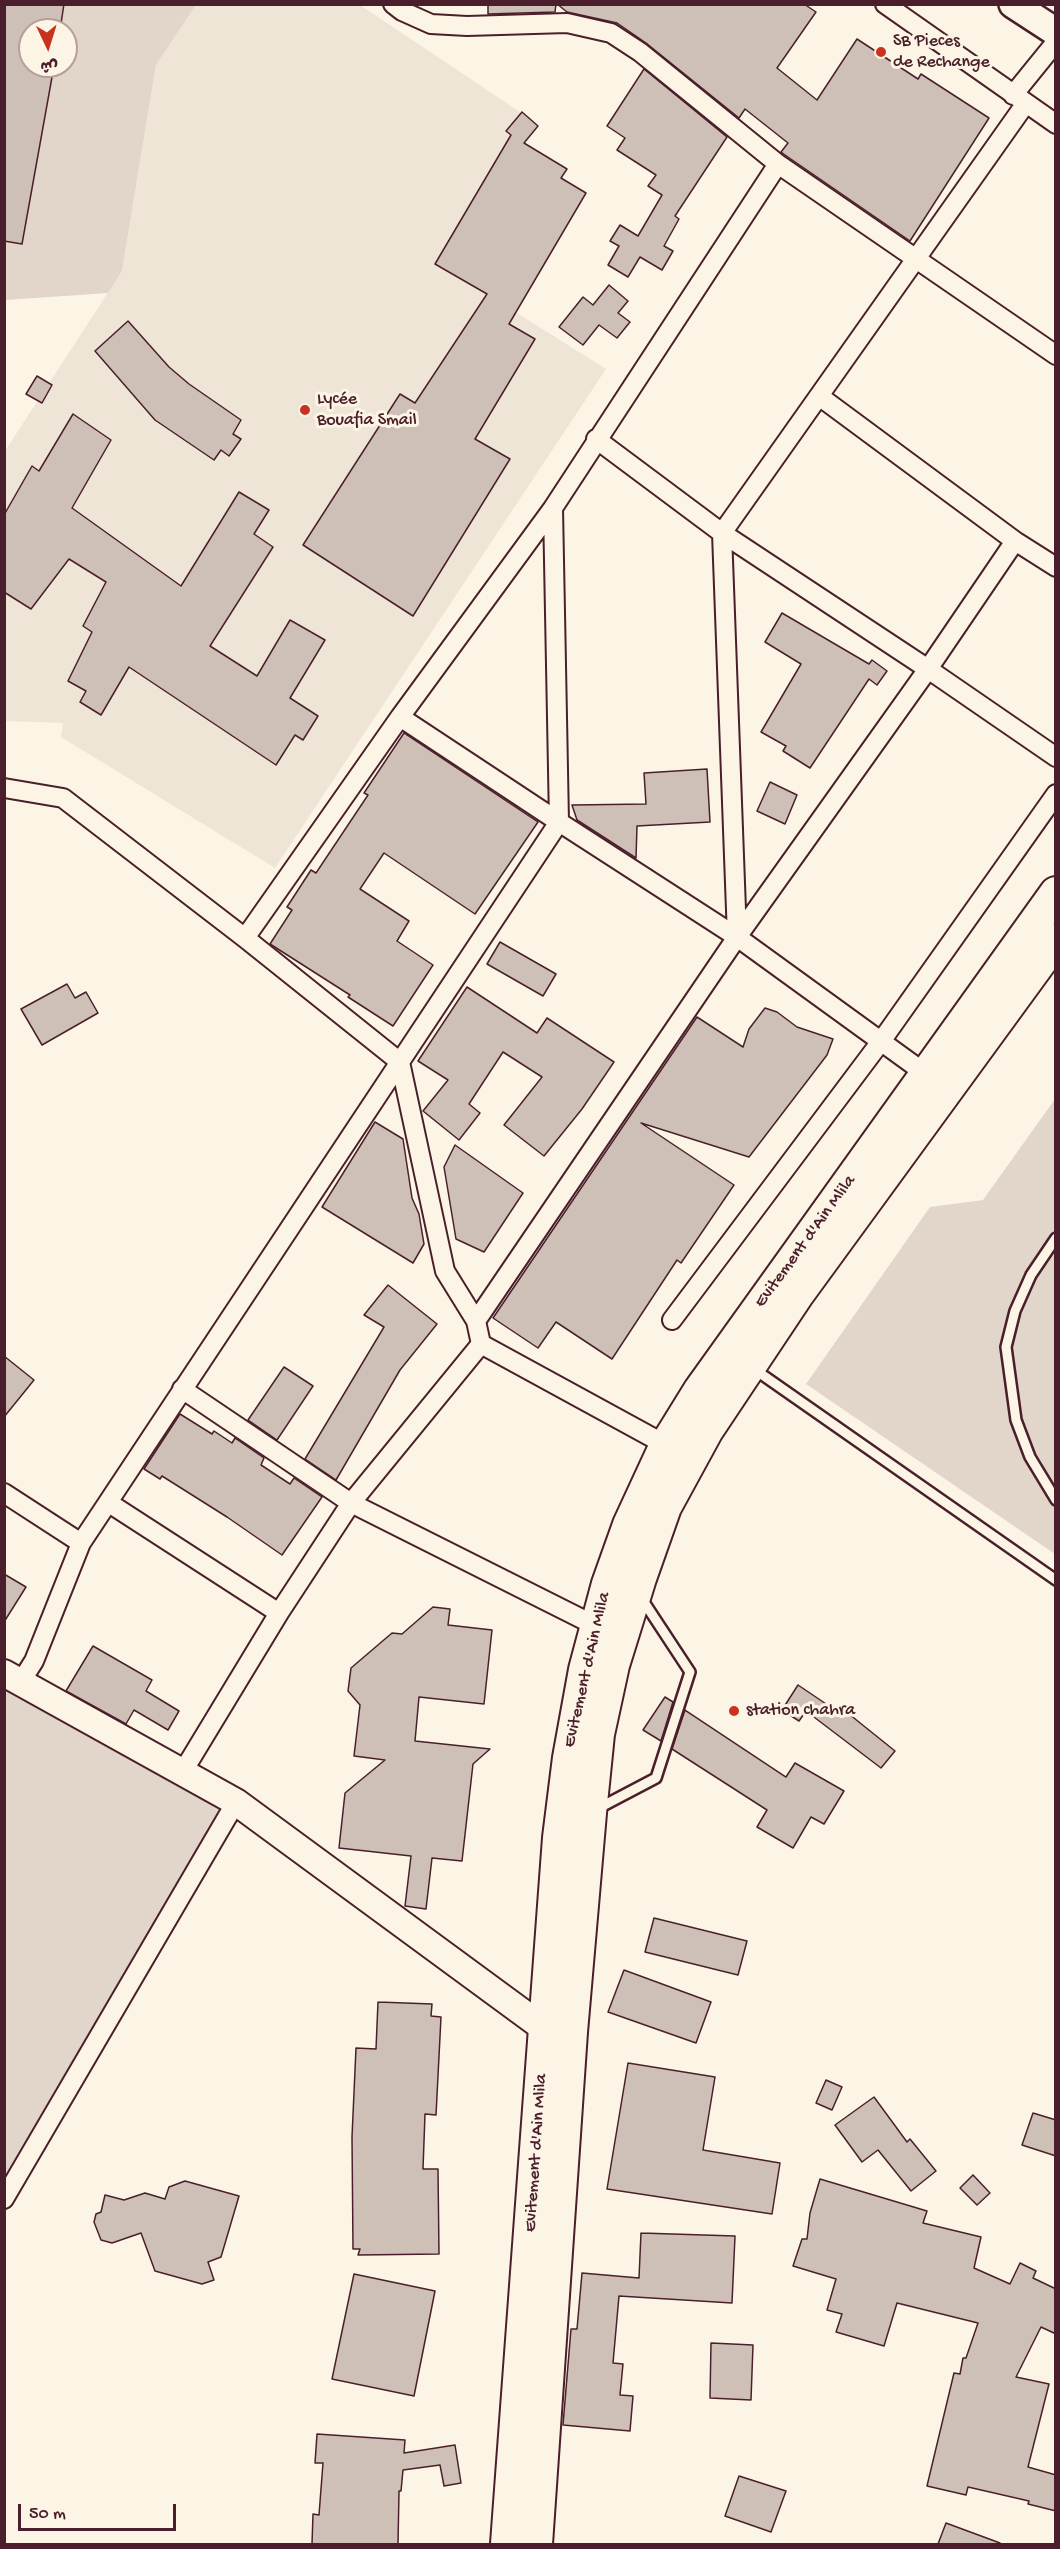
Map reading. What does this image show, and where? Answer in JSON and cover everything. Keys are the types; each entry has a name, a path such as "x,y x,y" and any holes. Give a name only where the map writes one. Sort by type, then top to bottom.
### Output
{"highway":[{"name":"Evitement d'Ain Mlila","path":"536,2544 558,2031 559,1838 567,1770 585,1670 608,1584 628,1525 666,1445 700,1390 1056,893"},
{"name":"Evitement d'Ain Mlila","path":"507,2544 558,2031 590,1813 598,1734 610,1677 636,1591 665,1507 707,1430 797,1295 1056,940"}],"main road":[{"path":"1013,4 1056,32"}],"street":[{"path":"393,4 402,11 431,24 467,26 567,23 611,33 640,52 778,164 1056,355"},
{"path":"885,4 1056,124"},
{"path":"737,937 722,533 916,257 1056,42"},
{"path":"245,938 400,717 553,508 778,164"},
{"path":"819,396 1015,541 1056,567"},
{"path":"596,439 722,533 1056,757"},
{"path":"553,508 559,822 81,1543 34,1661 12,1678 236,1802 558,2031"},
{"path":"476,1321 737,937 928,669 1015,541"},
{"path":"400,717 737,937 926,1074"},
{"path":"4,788 63,798 245,938 400,1062 445,1271 476,1321 481,1344 666,1445"},
{"path":"672,1320 882,1040 1056,794"},
{"path":"182,1773 279,1613 351,1503 481,1344"},
{"path":"182,1389 351,1503 597,1626"},
{"path":"4,1493 81,1543"},
{"path":"108,1503 279,1613"},
{"path":"4,2199 236,1802"}],"lane":[{"path":"1056,1238 1031,1275 1015,1311 1006,1347 1016,1420 1030,1457 1056,1500"},
{"path":"750,1366 1056,1580"},
{"path":"590,1813 656,1778 690,1672 636,1591"}],"shaded area":[{"path":"5,5 196,5 156,65 122,271 108,293 5,300"},
{"name":"Lycée Bouafia Smail","path":"196,5 360,5 529,118 436,262 606,369 275,868 61,737 63,723 5,721 5,451 122,271 156,65"},
{"path":"1055,1099 1055,1554 806,1384 930,1207 983,1200"},
{"path":"5,1685 221,1808 5,2175"}],"building":[{"path":"4,4 64,4 62,18 18,18 18,78 52,78 22,244 4,241"},
{"path":"488,4 556,4 555,12 488,14"},
{"path":"557,4 804,4 816,12 777,68 817,100 857,39 918,79 921,74 989,118 910,241 781,152 788,143 745,109 739,118 646,43 617,23 567,12"},
{"path":"644,69 727,137 675,216 679,219 664,246 673,251 662,270 640,257 628,277 608,265 619,246 610,241 620,225 638,236 662,195 648,186 656,175 617,150 625,138 607,126"},
{"path":"522,112 538,126 524,143 567,169 561,178 586,193 509,324 535,339 475,439 510,459 413,616 303,545 400,394 415,403 487,294 435,264 511,135 506,131"},
{"path":"609,285 628,301 618,313 630,322 617,338 599,325 583,345 559,327 583,297 593,305"},
{"path":"128,321 169,367 189,384 241,420 233,434 241,439 229,456 221,450 214,460 155,420 95,351"},
{"path":"37,376 52,385 42,403 26,394"},
{"path":"73,414 111,440 72,508 181,586 239,492 269,510 254,534 273,547 210,646 257,676 290,620 325,640 290,698 318,716 303,740 295,735 276,765 129,667 101,715 80,702 86,691 68,681 92,632 83,626 106,582 69,559 31,609 4,592 4,515 32,466 39,471"},
{"path":"782,613 869,664 872,660 887,671 877,685 869,679 810,768 783,751 786,746 761,732 801,664 765,642"},
{"path":"404,733 538,822 475,914 384,853 360,889 409,921 397,941 433,965 393,1026 348,997 350,995 270,944 292,910 287,907 311,870 316,873 368,795 364,793"},
{"path":"707,769 710,822 637,826 636,858 577,820 572,805 646,804 644,773"},
{"path":"770,782 797,795 785,824 757,811"},
{"path":"500,942 556,974 543,996 487,964"},
{"path":"67,984 75,998 86,992 98,1013 42,1045 21,1009"},
{"path":"467,987 537,1033 547,1018 614,1062 582,1109 544,1156 504,1125 542,1077 503,1052 469,1104 480,1113 459,1140 423,1111 448,1080 418,1061"},
{"path":"765,1008 777,1012 797,1027 833,1039 827,1055 749,1157 641,1123 734,1185 681,1263 677,1260 612,1359 556,1322 538,1348 493,1318 697,1017 743,1047 749,1029"},
{"path":"375,1122 403,1139 412,1198 419,1214 424,1244 413,1263 322,1207"},
{"path":"455,1145 523,1193 484,1252 456,1239 444,1167"},
{"path":"388,1285 437,1324 400,1370 336,1480 305,1459 384,1327 364,1315"},
{"path":"4,1356 34,1380 4,1417"},
{"path":"284,1367 313,1386 277,1440 248,1420"},
{"path":"180,1414 212,1434 214,1431 232,1443 235,1438 264,1458 261,1465 290,1484 294,1478 322,1497 282,1555 162,1476 160,1479 144,1469"},
{"path":"4,1574 26,1587 4,1622"},
{"path":"433,1607 450,1609 448,1625 492,1630 484,1704 419,1697 415,1741 490,1749 473,1764 462,1861 432,1858 426,1909 405,1906 411,1856 339,1848 345,1793 385,1760 354,1756 360,1705 348,1691 351,1668 392,1633 402,1634"},
{"path":"93,1646 152,1680 146,1691 179,1711 168,1730 134,1710 126,1724 66,1691"},
{"path":"798,1685 841,1714 844,1710 895,1751 881,1768 806,1711 799,1721 782,1710"},
{"path":"665,1697 673,1702 661,1741 643,1730"},
{"path":"685,1710 786,1777 795,1763 844,1791 824,1824 811,1817 793,1848 757,1827 767,1810 672,1749"},
{"path":"654,1918 747,1941 738,1975 645,1952"},
{"path":"624,1970 711,2002 696,2043 608,2012"},
{"path":"378,2002 432,2004 431,2016 441,2017 436,2115 425,2114 423,2169 438,2169 439,2254 358,2255 360,2249 353,2249 352,2137 356,2048 376,2049"},
{"path":"628,2063 715,2077 703,2150 780,2163 772,2214 607,2189"},
{"path":"826,2080 842,2087 832,2110 816,2103"},
{"path":"874,2097 907,2142 910,2139 936,2171 911,2191 878,2150 862,2162 835,2125"},
{"path":"1033,2113 1056,2120 1056,2156 1022,2145"},
{"path":"973,2175 990,2193 977,2205 960,2188"},
{"path":"820,2179 927,2211 923,2223 981,2237 974,2268 1010,2284 1020,2263 1036,2271 1033,2278 1056,2289 1056,2334 1041,2327 1016,2377 1049,2384 1028,2467 1056,2475 1056,2511 1028,2504 1029,2501 968,2487 966,2495 927,2486 954,2373 960,2374 963,2358 966,2358 978,2323 897,2303 884,2346 836,2332 842,2314 827,2310 836,2279 793,2266 802,2239 807,2239 810,2213"},
{"path":"185,2181 239,2196 221,2257 208,2262 214,2280 202,2284 155,2271 141,2233 112,2243 101,2240 94,2222 96,2214 101,2212 105,2195 124,2200 145,2193 165,2199 169,2187"},
{"path":"641,2233 735,2236 732,2303 619,2296 613,2363 623,2364 620,2395 633,2396 630,2431 563,2425 571,2329 577,2329 582,2273 639,2278"},
{"path":"354,2274 435,2291 414,2396 332,2379"},
{"path":"711,2343 753,2345 751,2400 710,2398"},
{"path":"317,2434 405,2440 404,2453 455,2445 461,2483 444,2486 440,2465 403,2470 401,2491 399,2491 398,2544 312,2544 313,2514 319,2515 323,2463 315,2463"},
{"path":"739,2476 786,2491 771,2532 725,2516"},
{"path":"946,2523 1000,2543 938,2544"}],"place":[{"name":"SB Pieces de Rechange","path":"881,52"},
{"name":"Lycée Bouafia Smail","path":"305,410"},
{"name":"station chahra","path":"734,1711"}]}
